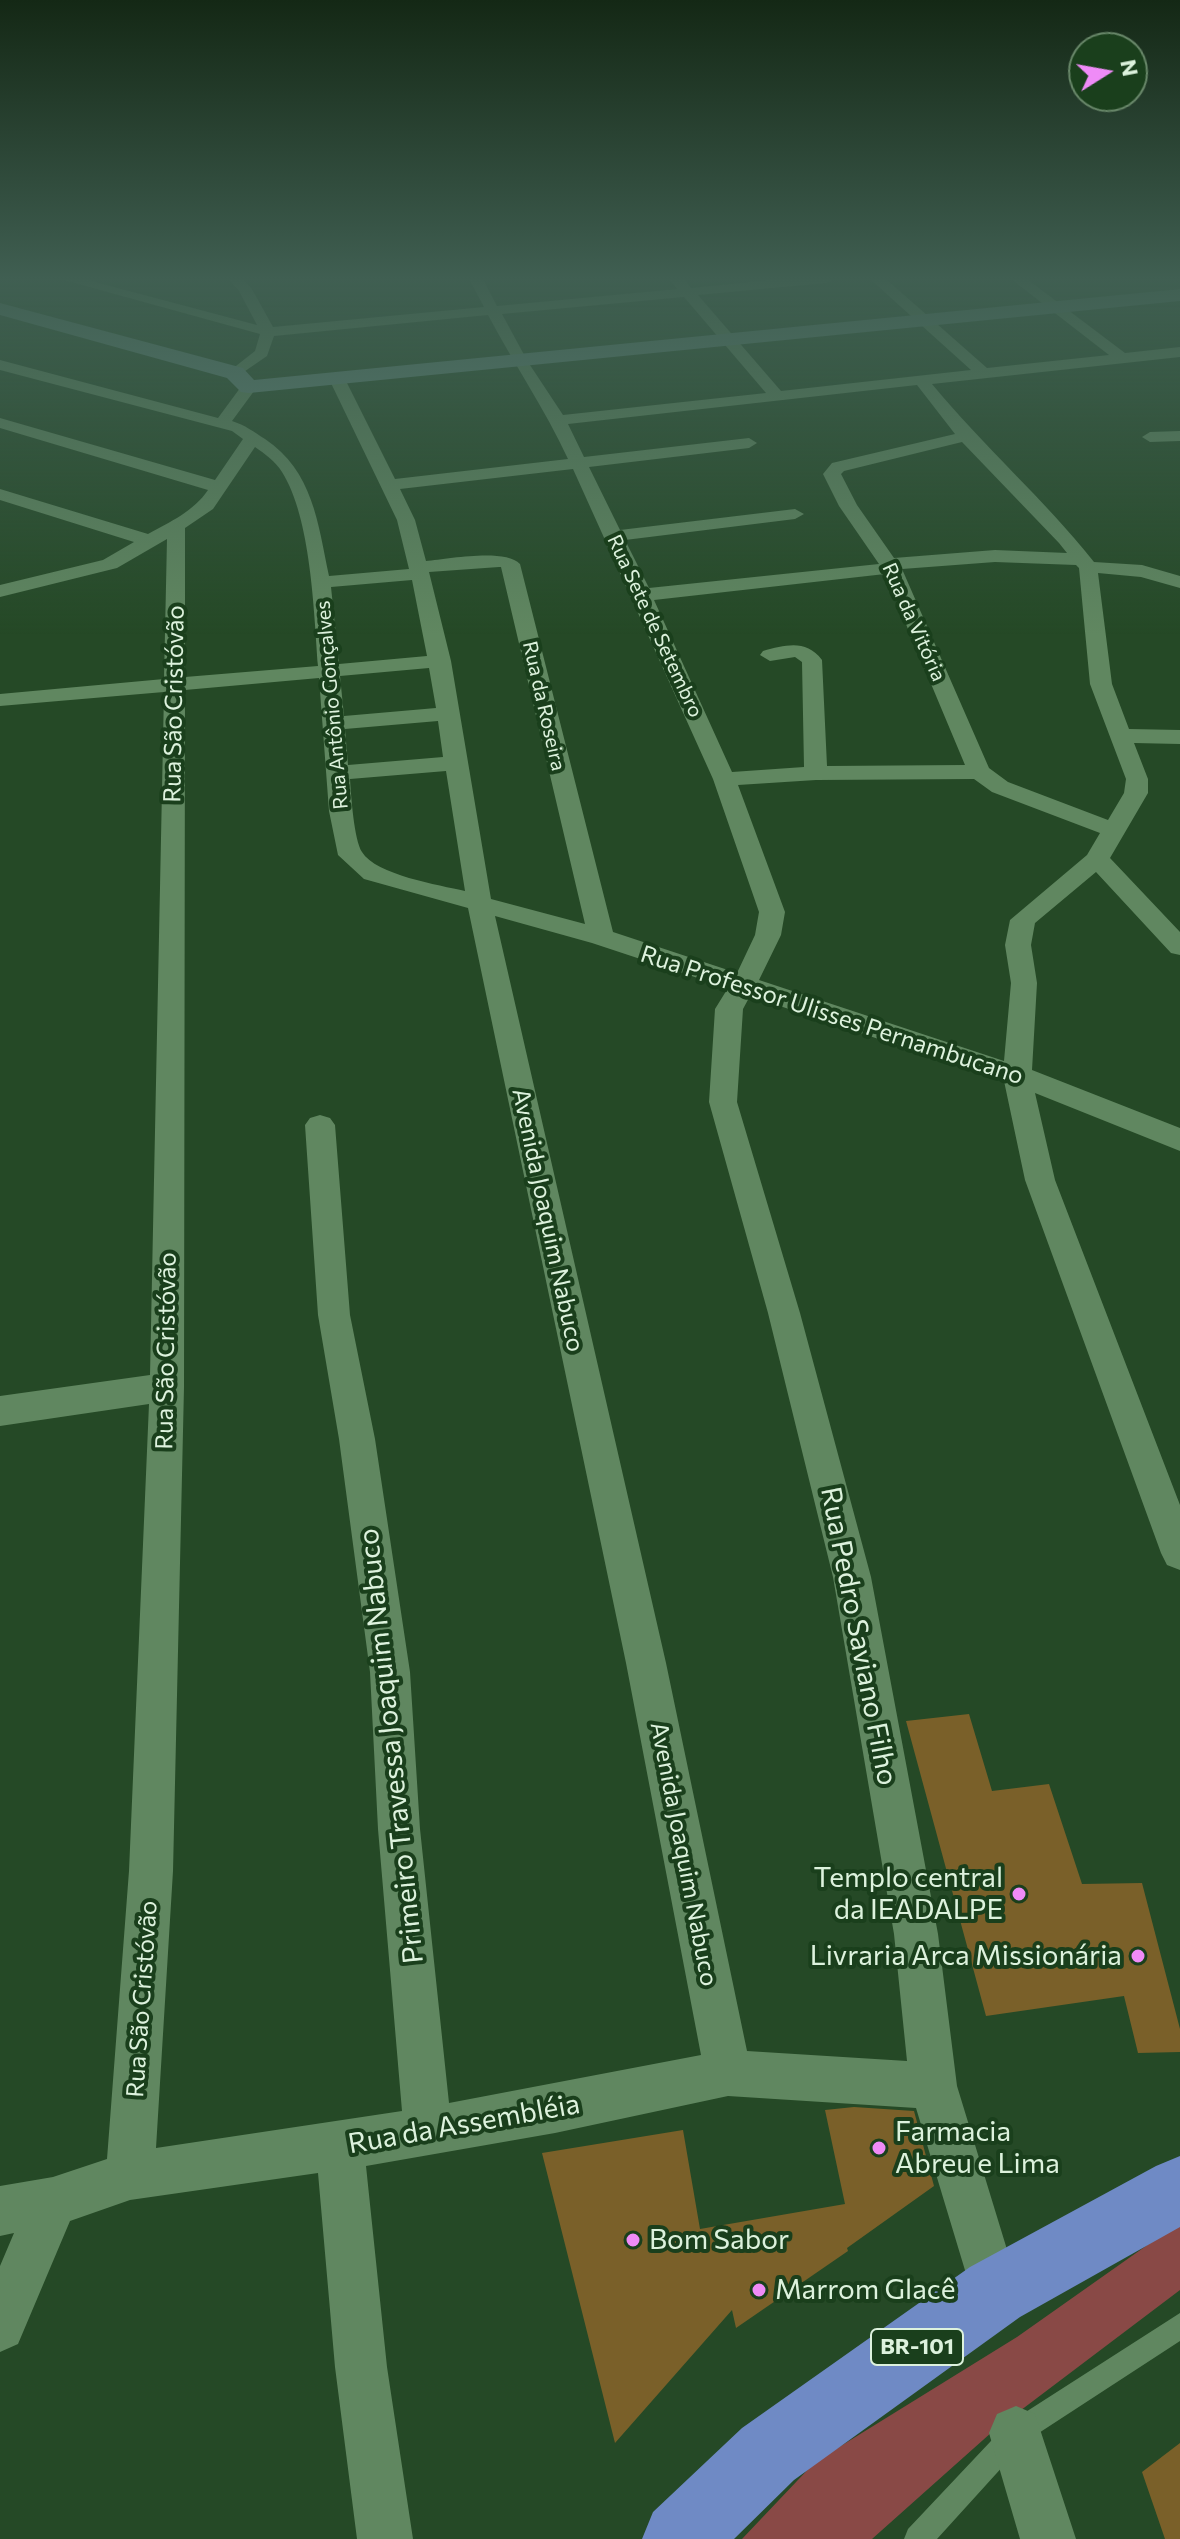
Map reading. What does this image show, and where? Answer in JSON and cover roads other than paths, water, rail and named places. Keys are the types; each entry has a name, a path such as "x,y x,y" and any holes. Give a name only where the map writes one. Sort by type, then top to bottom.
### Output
{"highway":[{"name":"BR-101","path":"680,2539 768,2454 995,2292 1180,2190"}],"street":[{"name":"Rua Antônio Gonçalves","path":"123,397 238,428 288,467 298,482 321,582 341,811 350,855 373,874 479,902"},
{"path":"223,424 235,397"},
{"name":"Avenida Joaquim Nabuco","path":"346,397 406,520 441,661 479,902 646,1663 728,2073"},
{"name":"Rua Sete de Setembro","path":"543,397 558,420 642,595 724,779 772,912 768,935 743,987"},
{"path":"558,420 763,397"},
{"path":"935,397 966,436 1085,563 1101,684 1137,779 1136,793 1097,859 1023,920 1018,945 1024,983 1017,1075 1040,1180 1180,1553"},
{"path":"0,423 218,487"},
{"name":"Rua da Vitória","path":"966,436 874,457 833,470 848,506 891,566 979,772"},
{"path":"1150,437 1180,436"},
{"path":"0,591 110,564 163,534 207,505 252,438"},
{"path":"391,485 749,443"},
{"path":"0,494 163,534"},
{"path":"614,536 795,514"},
{"name":"Rua São Cristóvão","path":"130,2176 151,1871 167,1387 174,685 163,534"},
{"path":"642,595 995,556 1142,571 1180,582"},
{"name":"Rua da Roseira","path":"419,570 500,561 510,564 601,937"},
{"path":"321,582 419,570"},
{"path":"0,572 32,583"},
{"path":"770,655 799,650 812,660 816,773"},
{"path":"0,700 441,661"},
{"path":"334,723 450,713"},
{"path":"1122,736 1180,737"},
{"path":"339,773 456,763"},
{"path":"724,779 816,773 979,772 1000,787 1114,830"},
{"path":"1097,859 1180,947"},
{"name":"Rua Professor Ulisses Pernambucano","path":"479,902 601,937 743,987 1017,1075 1180,1140"},
{"name":"Rua Pedro Saviano Filho","path":"743,987 729,1009 723,1102 784,1313 852,1577 916,1934 933,2086 995,2292"},
{"name":"Primeiro Travessa Joaquim Nabuco","path":"320,1125 334,1315 357,1439 390,1672 399,1829 428,2130"},
{"path":"0,1411 167,1387"},
{"name":"Rua da Assembléia","path":"0,2211 53,2202 130,2176 340,2146 555,2109 728,2073 933,2086"},
{"path":"340,2146 361,2367 385,2539"},
{"path":"0,2326 53,2202"},
{"path":"1016,2433 1048,2539"}],"lane":[{"path":"918,2539 1016,2433 1180,2326"}],"place":[{"name":"Templo central da IEADALPE","path":"1019,1894"},
{"name":"Livraria Arca Missionária","path":"1138,1956"},
{"name":"Farmacia Abreu e Lima","path":"879,2148"},
{"name":"Bom Sabor","path":"633,2240"},
{"name":"Marrom Glacê","path":"759,2290"}]}
